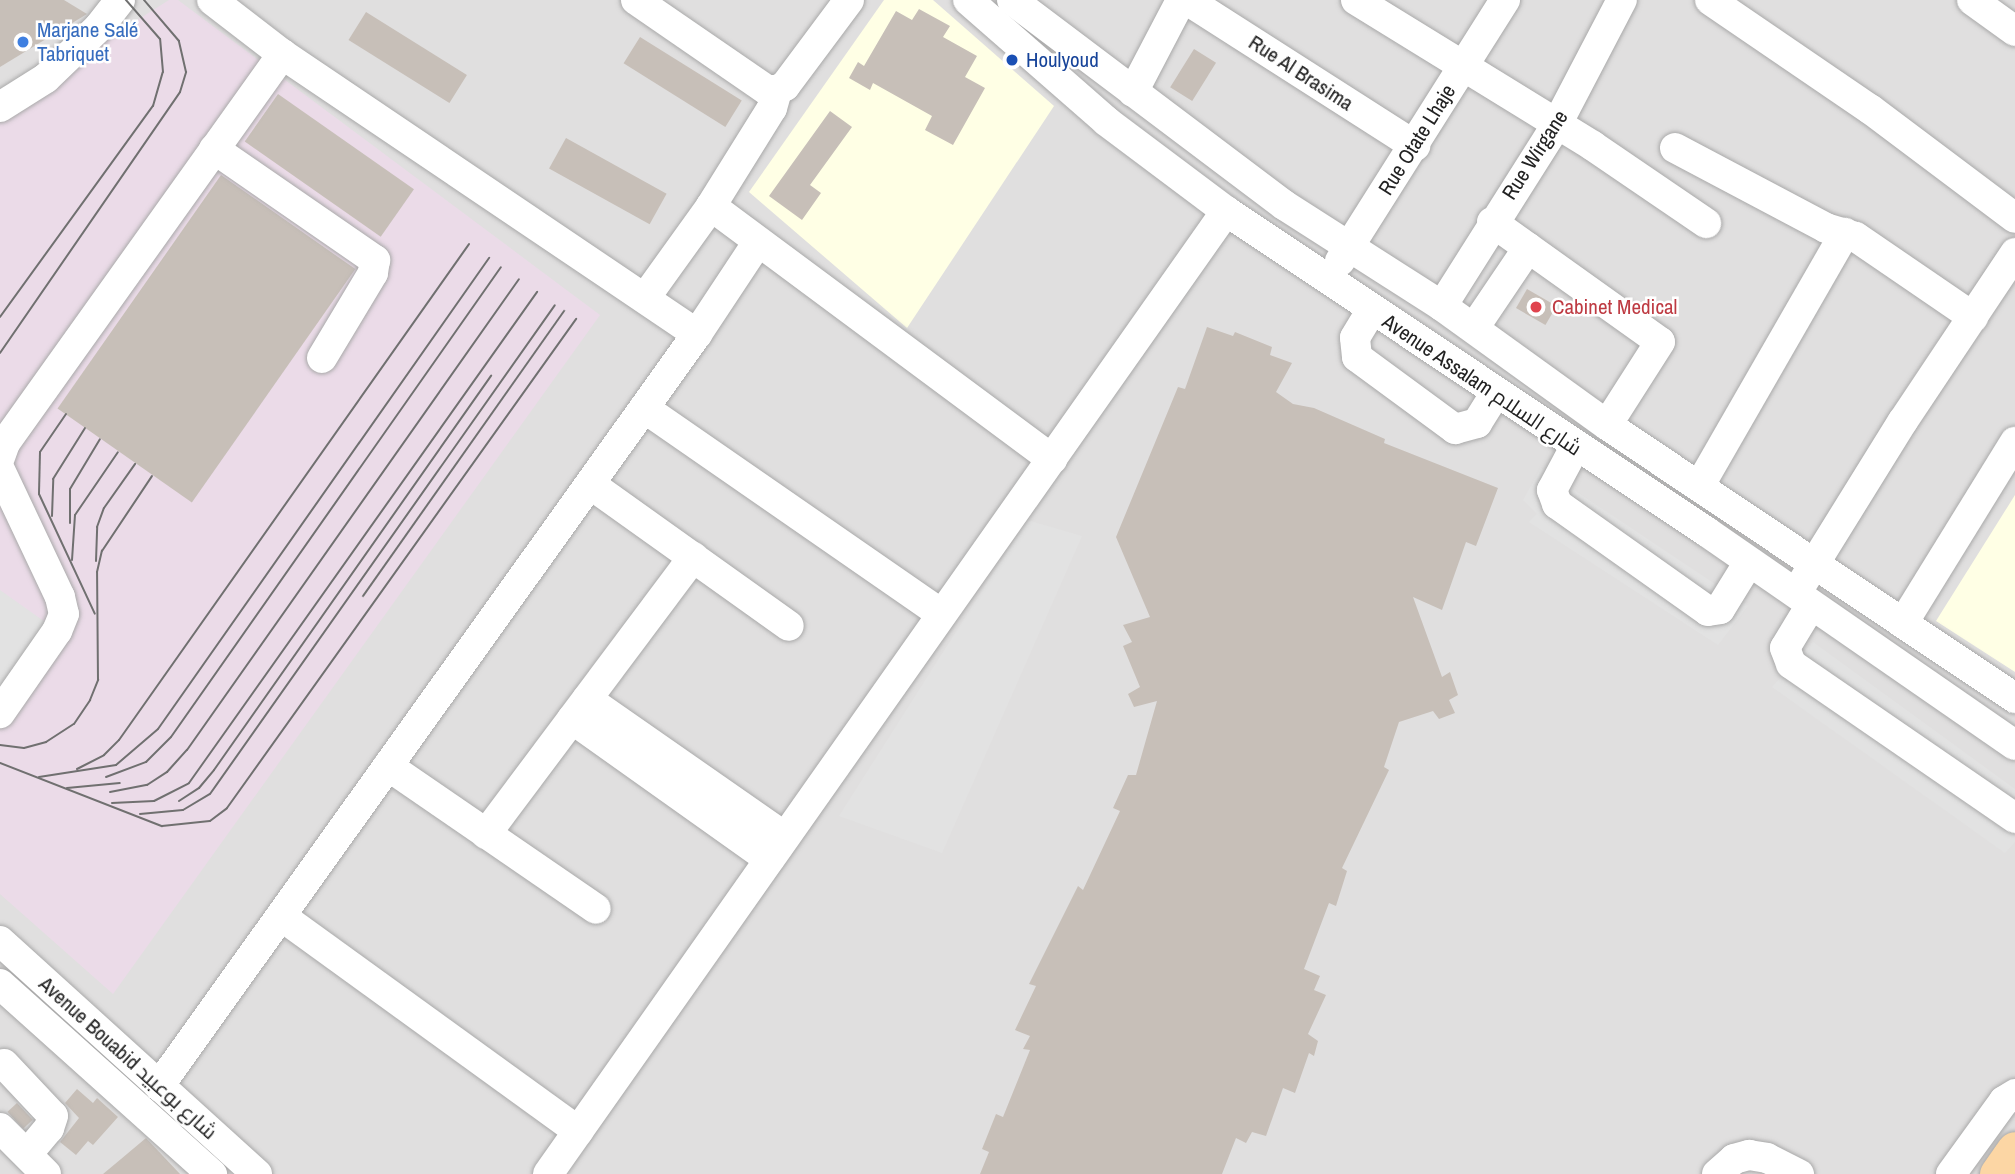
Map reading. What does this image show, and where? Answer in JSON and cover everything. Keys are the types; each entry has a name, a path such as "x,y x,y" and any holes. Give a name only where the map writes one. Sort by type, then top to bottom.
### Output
{"main road":[{"path":"1998,1174 2015,1150"}],"street":[{"path":"0,107 46,78 99,27 120,0"},
{"path":"636,0 767,90 777,90 785,86 849,0"},
{"name":"Avenue Assalam شارع السلام","path":"968,0 1105,121 1226,211 1371,311 1749,562 2015,745"},
{"path":"1133,92 1181,0"},
{"name":"Rue Al Brasima","path":"1187,0 1415,146"},
{"path":"1356,0 1706,223"},
{"name":"Rue Wirgane","path":"1442,306 1492,222 1556,126 1622,0"},
{"path":"1710,0 1870,109 2015,218"},
{"path":"1972,0 2015,31"},
{"name":"Rue Otate Lhaje","path":"1327,279 1415,146 1498,2"},
{"path":"230,5 282,54 697,334"},
{"name":"Avenue Assalam شارع السلام","path":"1028,5 1133,92 1273,197 1442,306 1607,425 2015,698"},
{"path":"0,457 5,443 282,54"},
{"path":"637,292 711,206 772,108 777,90"},
{"path":"1675,148 1826,228 1845,233 1973,317"},
{"path":"214,149 375,260 373,273 323,358"},
{"path":"711,206 1052,459"},
{"path":"548,1174 1226,211"},
{"path":"1492,222 1660,342 1607,425"},
{"path":"1700,485 1845,233"},
{"path":"159,1086 697,334 758,242"},
{"path":"1447,360 1528,248"},
{"path":"2015,253 1814,565 1804,600 1785,648 1791,664 2015,818"},
{"path":"1371,311 1355,338 1357,357 1455,429 1477,423 1496,393"},
{"path":"644,408 942,614"},
{"path":"1903,623 2015,442"},
{"path":"1575,447 1552,490 1557,504 1707,611 1720,609 1749,562"},
{"path":"0,470 60,597 64,614 57,631 0,713"},
{"path":"590,484 789,626"},
{"path":"486,834 693,557"},
{"path":"579,709 777,848"},
{"path":"387,766 596,909"},
{"path":"281,916 578,1131"},
{"name":"Avenue Bouabid شارع بوعبيد","path":"0,941 257,1174"},
{"name":"Avenue Bouabid شارع بوعبيد","path":"2,990 212,1174"},
{"path":"0,1128 36,1164 53,1115 4,1064"},
{"path":"1951,1174 2004,1101 2015,1094"},
{"path":"1717,1174 1734,1159 1749,1155 1767,1158 1799,1174"}],"shaded area":[{"path":"0,0 2015,0 2015,1174 0,1174"},
{"path":"169,0 178,0 600,315 113,994 0,894 0,107"},
{"path":"884,0 933,0 1054,106 907,328 749,192"},
{"path":"1541,468 1748,606 1718,645 1529,522 1537,514 1523,500"},
{"path":"2015,495 2015,672 1936,621"},
{"path":"1027,520 1082,536 942,853 839,816"},
{"path":"0,590 48,624 0,691"},
{"path":"1813,642 2015,789 2015,842 2005,853 1772,687"}],"building":[{"name":"Marjane Salé Tabriquet","path":"0,0 64,0 87,14 0,67"},
{"path":"919,9 950,26 943,37 977,56 965,77 985,88 953,145 925,130 932,116 873,83 870,90 849,78 858,62 864,66 896,11 912,20"},
{"path":"366,12 467,75 449,103 349,40"},
{"path":"640,37 742,101 725,127 624,63"},
{"path":"1194,49 1216,63 1192,101 1170,87"},
{"path":"278,94 414,189 381,237 245,142"},
{"path":"830,111 852,127 810,185 821,193 802,220 769,196"},
{"path":"566,138 667,194 650,224 549,169"},
{"path":"221,175 355,269 192,503 58,408"},
{"name":"Cabinet Medical","path":"1527,289 1556,306 1545,325 1516,308"},
{"path":"1207,327 1233,336 1235,332 1272,347 1270,355 1292,363 1276,392 1293,404 1314,408 1385,439 1384,443 1498,488 1476,546 1466,542 1442,610 1413,597 1442,677 1450,672 1458,695 1449,700 1455,713 1439,719 1433,711 1399,722 1384,767 1389,770 1342,868 1347,871 1336,906 1329,903 1304,969 1320,976 1314,990 1326,995 1308,1034 1318,1041 1314,1056 1309,1053 1295,1093 1283,1088 1266,1136 1252,1132 1246,1143 1236,1138 1222,1174 980,1174 989,1152 982,1149 996,1114 1003,1117 1030,1050 1023,1049 1030,1036 1015,1030 1036,986 1029,984 1078,886 1083,890 1120,811 1113,808 1128,775 1136,775 1157,701 1134,707 1128,694 1140,687 1123,646 1132,642 1123,625 1150,617 1116,537 1178,387 1185,389"},
{"path":"77,1089 93,1103 97,1098 118,1117 93,1145 88,1141 76,1155 60,1142 79,1118 65,1103"},
{"path":"17,1103 33,1120 23,1129 7,1112"},
{"path":"146,1138 180,1174 103,1174 121,1159"}],"tram line":[{"path":"0,317 153,106 163,72 160,39 126,0"},
{"path":"0,353 180,92 186,72 179,41 144,0"},
{"path":"77,769 104,755 119,740 469,244"},
{"path":"39,777 116,765 158,729 489,258"},
{"path":"106,777 146,762 171,737 501,267"},
{"path":"110,792 147,785 167,772 187,750 519,279"},
{"path":"112,803 154,801 189,783 537,292"},
{"path":"140,814 183,810 210,794 555,305"},
{"path":"363,596 564,311"},
{"path":"0,763 162,826 210,821 227,808 576,319"},
{"path":"179,801 199,788 214,770 491,376"},
{"path":"66,414 40,452 39,494 95,614"},
{"path":"52,516 53,479 85,428"},
{"path":"70,523 70,489 100,439"},
{"path":"72,560 75,515 118,452"},
{"path":"96,561 97,527 104,508 135,464"},
{"path":"0,745 24,748 46,742 74,724 90,700 98,680 97,572 102,551 152,476"},
{"path":"67,788 120,783"}],"place":[{"name":"Marjane Salé Tabriquet","path":"23,42"},
{"name":"Houlyoud","path":"1012,60"},
{"name":"Cabinet Medical","path":"1536,307"}]}
